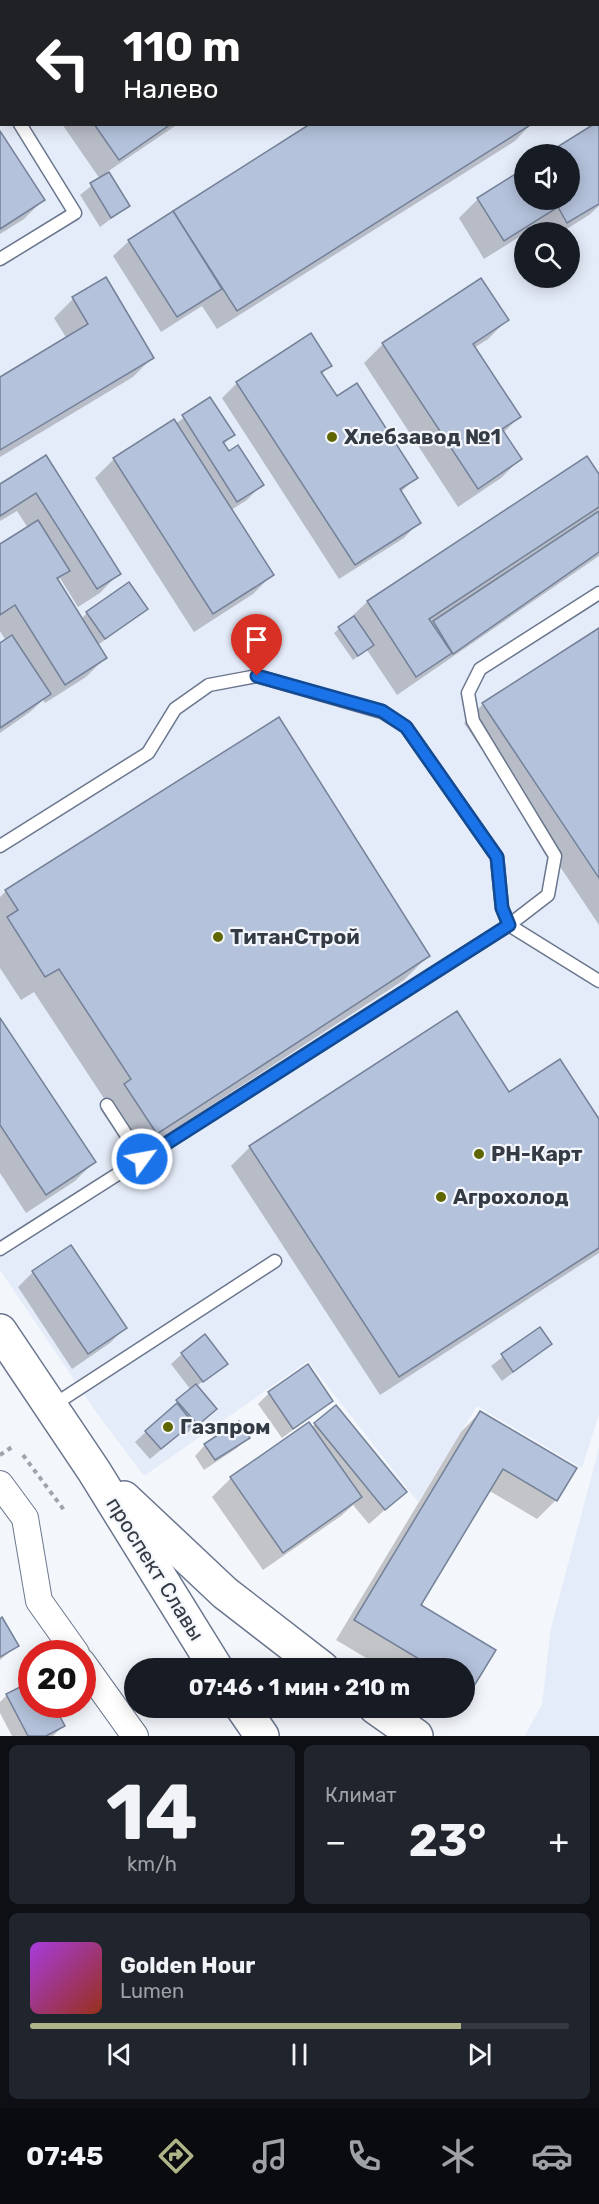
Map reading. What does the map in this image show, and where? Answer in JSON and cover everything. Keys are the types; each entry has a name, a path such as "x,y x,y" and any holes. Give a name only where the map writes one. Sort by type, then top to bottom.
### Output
{"main road":[{"path":"0,1331 94,1471 225,1593 309,1658"},
{"name":"проспект Славы","path":"94,1471 210,1658"},
{"path":"376,1718 377,1736"},
{"path":"390,1718 416,1736"}],"street":[{"path":"0,1484 25,1518 39,1601 67,1640"},
{"path":"96,1682 135,1736"}],"lane":[{"path":"0,259 75,213 21,126"},
{"path":"0,1249 509,925 548,895 555,856 473,721 468,693 480,669 599,592"},
{"path":"0,846 148,753 175,709 209,685 257,676 382,711 406,727 497,857 502,908 509,925 599,981"},
{"path":"107,1105 142,1159"},
{"path":"51,1407 275,1261"}],"path":[{"path":"0,1455 15,1445"},
{"path":"23,1455 64,1510"}],"shaded area":[{"path":"0,126 599,126 599,1414 582,1468 477,1406 418,1502 308,1361 144,1476 96,1412 0,1270"},
{"path":"599,1448 599,1736 525,1736 542,1704 551,1628"}],"building":[{"path":"95,126 168,126 119,160"},
{"path":"307,126 529,126 237,311 173,211"},
{"path":"591,126 599,126 599,204 566,222 560,210 580,210 580,144 562,144"},
{"path":"0,131 45,200 0,229"},
{"path":"109,172 130,206 111,218 90,183"},
{"path":"514,175 514,210 553,210 534,222 514,222 514,235 504,241 477,198"},
{"path":"173,211 222,289 177,317 128,240"},
{"path":"106,277 154,358 0,450 0,377 88,324 72,297"},
{"path":"481,278 509,320 473,344 521,417 502,429 522,459 478,489 382,343"},
{"name":"Хлебзавод №1","path":"311,333 332,366 321,372 337,396 357,383 418,478 400,489 421,523 355,565 236,382"},
{"path":"210,397 235,435 223,442 229,451 238,445 264,485 237,502 182,415"},
{"path":"174,419 274,575 213,614 113,458"},
{"path":"46,455 121,574 97,589 36,493 0,516 0,484"},
{"path":"587,456 599,474 599,507 429,619 452,653 416,677 367,601"},
{"path":"599,511 599,552 453,654 433,621"},
{"path":"38,520 70,571 57,578 107,658 65,685 15,605 0,615 0,544"},
{"path":"129,582 148,609 105,639 86,612"},
{"path":"354,616 374,645 358,656 338,627"},
{"path":"599,628 599,878 482,703"},
{"path":"12,635 51,694 0,728 0,643"},
{"name":"ТитанСтрой","path":"279,717 430,956 157,1134 124,1084 131,1079 59,969 45,977 7,917 18,910 5,890"},
{"name":"Агрохолод","path":"457,1011 509,1092 560,1059 599,1119 599,1248 399,1377 249,1146"},
{"path":"0,1018 96,1162 46,1195 0,1125"},
{"path":"71,1245 127,1328 88,1354 32,1271"},
{"path":"540,1327 552,1344 513,1372 501,1354"},
{"path":"205,1334 228,1364 203,1382 181,1353"},
{"path":"308,1364 333,1401 293,1429 268,1392"},
{"name":"Газпром","path":"196,1384 217,1409 198,1425 176,1400"},
{"name":"Газпром","path":"177,1403 193,1423 161,1449 145,1431"},
{"path":"336,1405 407,1492 385,1510 314,1423"},
{"path":"480,1411 577,1468 557,1501 503,1469 421,1605 496,1650 475,1684 475,1658 417,1658 354,1620"},
{"path":"239,1421 250,1438 215,1460 204,1444"},
{"path":"309,1422 362,1497 283,1553 230,1477"},
{"path":"2,1617 18,1647 0,1657 0,1619"},
{"path":"18,1688 18,1717 6,1694"},
{"path":"19,1718 61,1718 65,1726 46,1736 28,1736"}],"place":[{"name":"Хлебзавод №1","path":"332,437"},
{"name":"ТитанСтрой","path":"218,937"},
{"name":"РН-Карт","path":"479,1154"},
{"name":"Агрохолод","path":"441,1197"},
{"name":"Газпром","path":"168,1427"}],"route":[{"path":"142,1159 509,925 502,908 497,857 406,727 382,711 257,676"}]}
